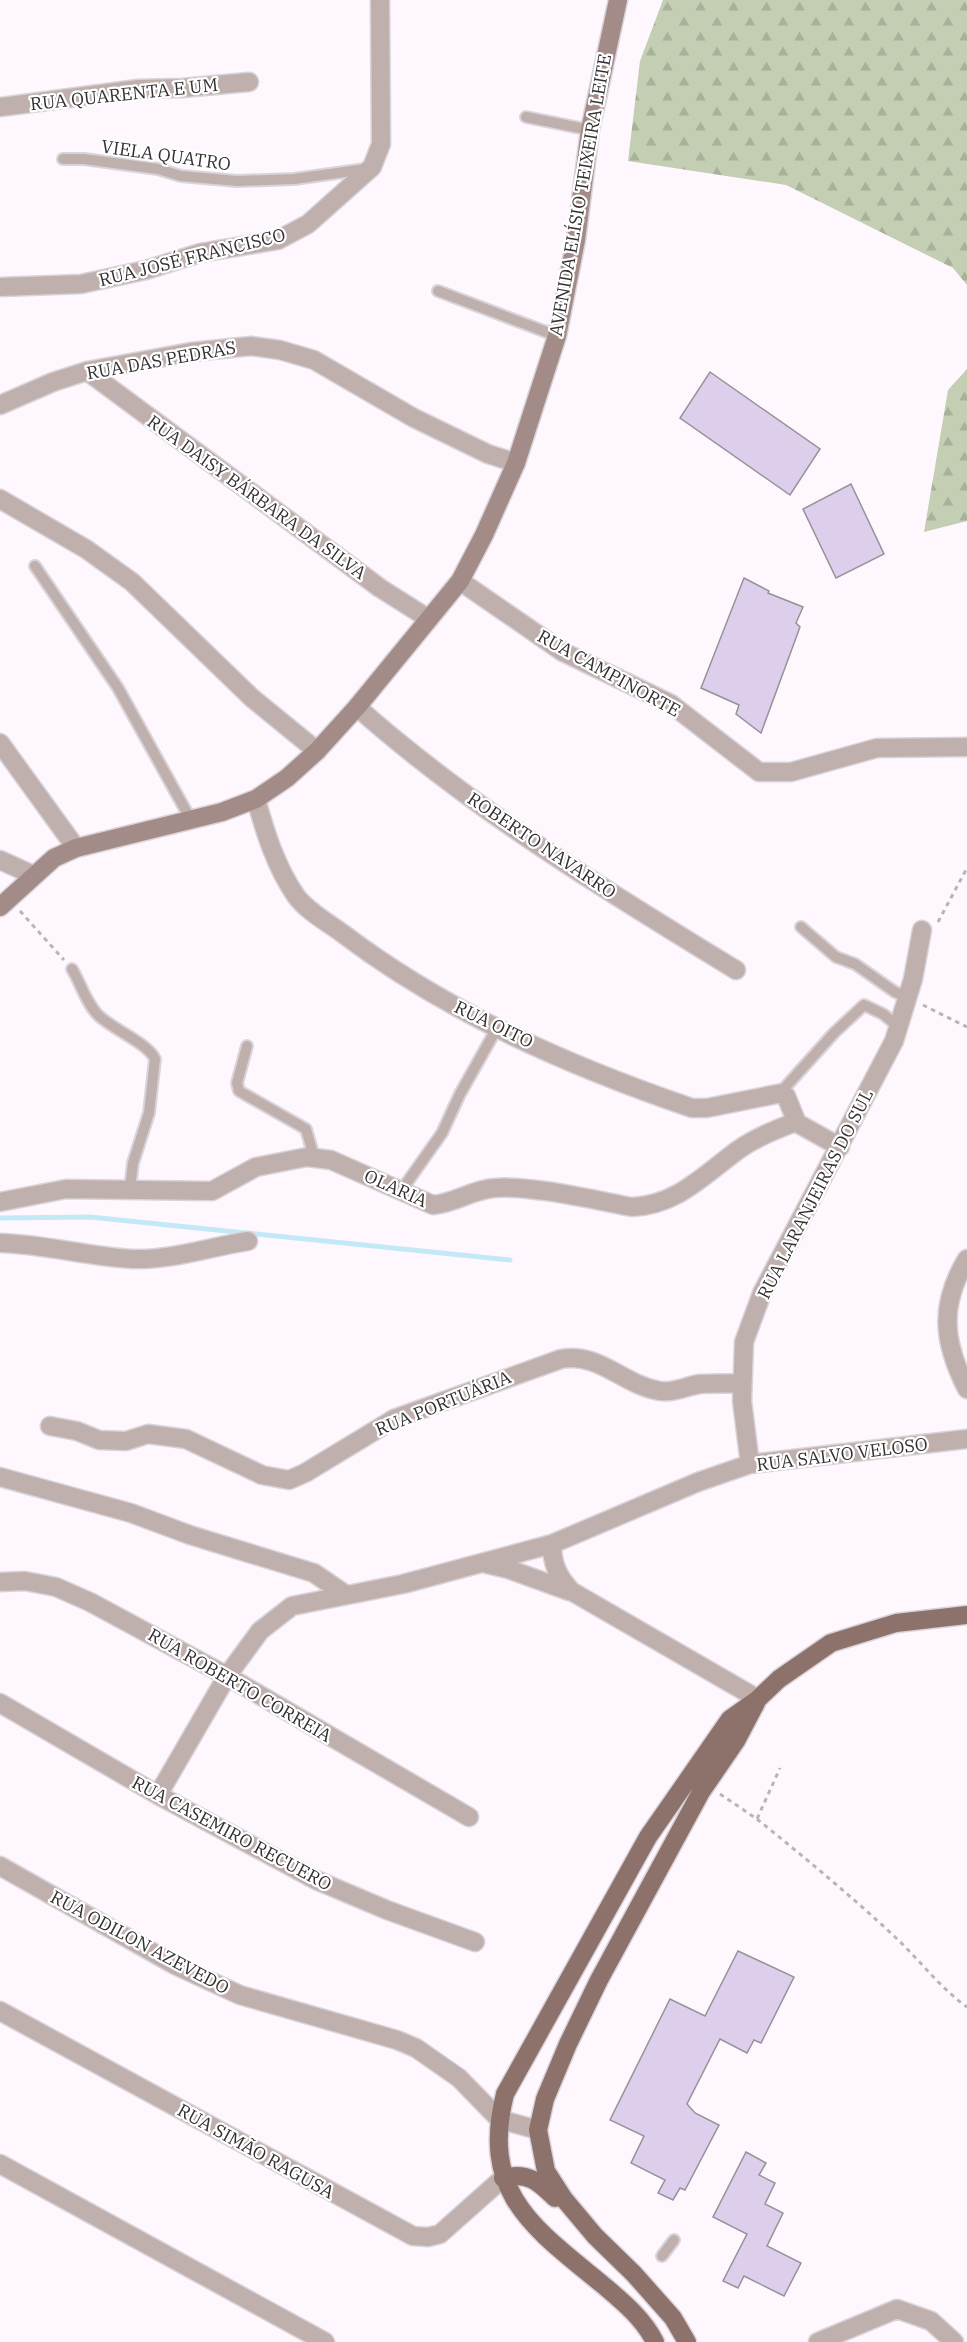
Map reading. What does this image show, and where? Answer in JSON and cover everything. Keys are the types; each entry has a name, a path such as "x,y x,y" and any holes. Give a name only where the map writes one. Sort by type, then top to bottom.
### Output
{"main road":[{"name":"AVENIDA ELÍSIO TEIXEIRA LEITE","path":"4,903 54,858 76,848 191,820 256,799 287,778 317,752 357,707 460,581 516,464 557,336 576,240 590,130 618,0"},
{"path":"655,2342 638,2316 542,2232 511,2194 503,2178 498,2152 499,2119 505,2094 648,1837 730,1719 759,1699 779,1679 831,1643 896,1623 967,1615"},
{"path":"595,2236 564,2199 546,2171 538,2130 545,2099 568,2044 605,1970 706,1785 736,1741 759,1699"},
{"path":"503,2178 525,2176 538,2181 658,2302 687,2342"}],"street":[{"name":"RUA JOSÉ FRANCISCO","path":"0,287 81,284 146,270 200,253 278,240 308,224 372,167 381,144 383,130 380,0"},
{"name":"RUA QUARENTA E UM","path":"0,107 138,89 183,88 249,82"},
{"name":"RUA DAS PEDRAS","path":"0,405 53,382 87,371 221,348 251,346 280,350 314,360 414,418 488,454 516,464"},
{"name":"RUA DAISY BÁRBARA DA SILVA","path":"87,371 371,581 429,620"},
{"path":"0,499 86,549 132,582 244,691 317,752"},
{"name":"RUA CAMPINORTE","path":"460,581 563,652 671,704 759,772 791,772 877,748 967,747"},
{"name":"ROBERTO NAVARRO","path":"357,707 424,762 538,844 736,970"},
{"path":"0,743 76,848"},
{"name":"RUA OITO","path":"256,799 274,855 302,903 364,950 419,986 497,1028 564,1058 692,1108 707,1108 781,1092"},
{"path":"0,860 33,875"},
{"name":"RUA LARANJEIRAS DO SUL","path":"750,1464 742,1383 744,1342 762,1293 894,1041 908,997 922,930"},
{"path":"781,1092 786,1096 797,1123 840,1147"},
{"name":"OLARIA","path":"0,1202 66,1189 130,1188 212,1191 256,1167 314,1157 341,1164 433,1205 455,1202 485,1189 517,1187 632,1207 647,1206 689,1189 753,1140 797,1123"},
{"path":"0,1243 58,1248 134,1259 197,1252 248,1241"},
{"path":"967,1259 959,1273 947,1315 947,1335 952,1355 967,1389"},
{"name":"RUA PORTUÁRIA","path":"50,1426 81,1432 99,1440 126,1441 148,1434 186,1439 262,1475 285,1480 305,1473 394,1419 566,1358 588,1358 634,1384 660,1390 674,1391 700,1384 742,1383"},
{"name":"RUA SALVO VELOSO","path":"158,1795 227,1676 260,1631 291,1606 404,1584 552,1544 698,1482 750,1464 967,1439"},
{"path":"0,1477 131,1513 190,1535 314,1573 346,1594"},
{"path":"552,1544 552,1561 559,1577 571,1591"},
{"path":"483,1564 508,1569 571,1591 759,1699"},
{"name":"RUA ROBERTO CORREIA","path":"0,1582 25,1581 56,1587 140,1628 469,1817"},
{"name":"RUA CASEMIRO RECUERO","path":"0,1703 158,1795 316,1880 387,1910 475,1941"},
{"name":"RUA ODILON AZEVEDO","path":"0,1866 175,1965 240,1995 397,2040 416,2048 459,2078 499,2119 538,2130"},
{"name":"RUA SIMÃO RAGUSA","path":"0,2011 413,2236 428,2237 440,2234 503,2178"},
{"path":"1,2166 325,2342"},
{"path":"818,2342 897,2309 931,2321 954,2342"}],"lane":[{"path":"526,117 590,130"},
{"name":"VIELA QUATRO","path":"63,159 84,159 158,169 189,177 237,181 302,179 372,167"},
{"path":"438,291 557,336"},
{"path":"34,566 118,688 191,820"},
{"path":"801,927 836,957 855,964 895,992 908,997"},
{"path":"72,969 96,1013 120,1033 145,1048 154,1059 149,1113 133,1162 130,1188"},
{"path":"781,1092 834,1033 864,1005 883,1014 898,1026"},
{"path":"401,1191 442,1133 497,1028"},
{"path":"247,1046 237,1083 239,1091 306,1129 314,1157"},
{"path":"662,2256 674,2240"}],"path":[{"path":"922,930 936,928 946,903 967,868"},
{"path":"4,903 72,969"},
{"path":"908,997 967,1027"},
{"path":"757,1819 780,1768"},
{"path":"706,1785 757,1819 825,1874 897,1939 948,1993 967,2007"}],"green space":[{"path":"663,0 967,0 967,285 953,268 786,185 628,161 640,61"},
{"path":"967,369 967,521 924,532 948,390"}],"building":[{"path":"710,372 820,449 790,495 680,418"},
{"path":"851,484 884,554 836,578 803,509"},
{"path":"744,578 769,591 768,593 803,607 796,623 800,627 761,733 736,714 739,705 701,688"},
{"path":"738,1951 794,1977 761,2043 754,2040 747,2053 720,2039 687,2104 695,2113 719,2125 685,2190 680,2188 673,2200 658,2193 665,2180 631,2163 644,2136 610,2120 670,1999 705,2016"},
{"path":"746,2152 766,2163 759,2175 775,2183 765,2204 783,2213 767,2246 801,2263 784,2296 744,2276 738,2288 723,2281 747,2234 713,2217"}],"waterway":[{"path":"0,1218 90,1217 510,1260"}]}
